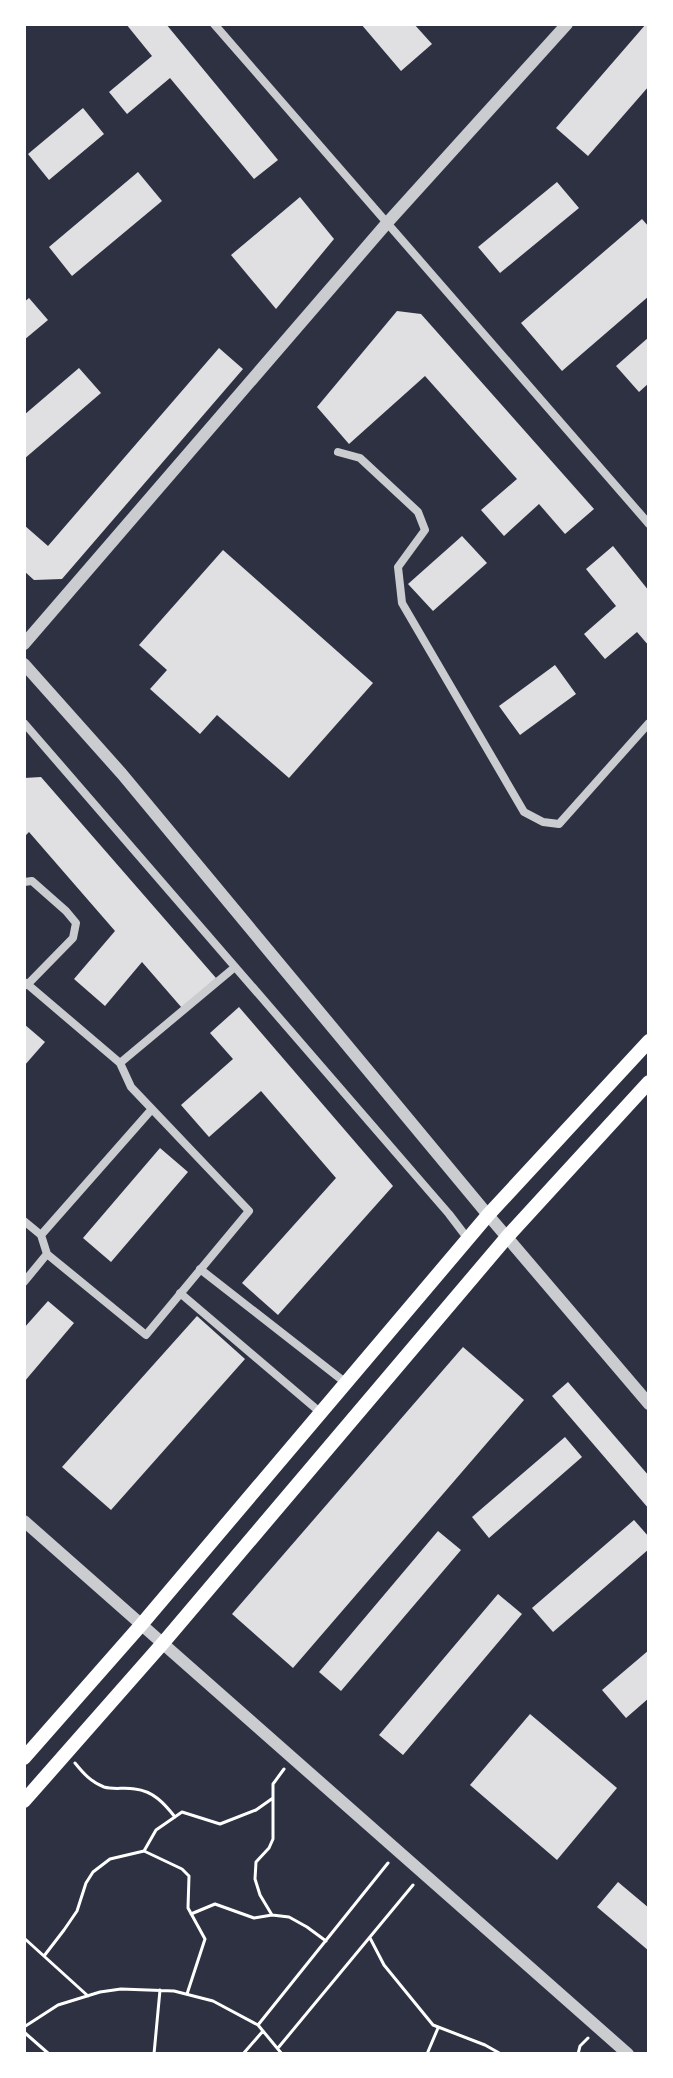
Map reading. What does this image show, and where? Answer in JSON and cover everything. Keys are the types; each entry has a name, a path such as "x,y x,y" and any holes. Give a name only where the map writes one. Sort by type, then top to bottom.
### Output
{"main road":[{"path":"24,1758 141,1625 488,1215 649,1041"},
{"path":"24,1801 163,1643 507,1237 649,1082"}],"street":[{"path":"214,24 649,524"},
{"path":"24,644 387,223 567,24"},
{"path":"338,452 360,458 418,512 425,530 398,567 402,603 524,812 543,822 559,824 649,723"},
{"path":"24,664 122,774 649,1404"},
{"path":"24,723 468,1239"},
{"path":"24,882 32,881 76,923 73,938 26,982 120,1063 131,1087 249,1211 146,1335 47,1254 41,1235 24,1221"},
{"path":"120,1063 235,967"},
{"path":"41,1235 152,1109"},
{"path":"24,1282 47,1254"},
{"path":"200,1269 346,1383"},
{"path":"180,1293 321,1413"},
{"path":"24,1521 628,2054"}],"path":[{"path":"66,1753 89,1779 114,1789 146,1792 161,1800 175,1817"},
{"path":"272,1915 255,1879 256,1862 273,1839 273,1784 292,1757"},
{"path":"144,1851 156,1830 182,1812 220,1824 256,1810 273,1798"},
{"path":"44,1956 77,1911 93,1872 110,1859 144,1851 182,1869 189,1876 188,1908 205,1939 187,1994"},
{"path":"258,2025 398,1851"},
{"path":"278,2048 422,1873"},
{"path":"191,1914 215,1904 254,1918 272,1915 289,1917 326,1941"},
{"path":"24,1938 88,1996"},
{"path":"370,1938 384,1965 433,2025 501,2054"},
{"path":"49,2054 24,2030 58,2005 121,1989 160,1989 213,2001 258,2025 282,2054"},
{"path":"154,2054 160,1989"},
{"path":"427,2054 438,2027"},
{"path":"578,2054 580,2046 598,2027"},
{"path":"243,2054 263,2031"}],"building":[{"path":"126,24 166,24 278,160 254,179 170,78 127,114 109,92 152,56"},
{"path":"361,24 414,24 432,44 401,71"},
{"path":"649,24 649,86 588,156 556,128"},
{"path":"83,108 104,134 49,180 28,154"},
{"path":"138,172 162,201 72,276 49,247"},
{"path":"557,182 579,208 500,273 478,247"},
{"path":"300,197 334,239 276,309 231,255"},
{"path":"642,219 649,227 649,296 562,371 521,323"},
{"path":"29,298 48,320 24,340 24,302"},
{"path":"397,311 421,314 594,509 565,534 539,504 504,536 481,510 517,479 425,376 349,444 317,407"},
{"path":"649,337 649,383 639,392 616,366"},
{"path":"219,348 243,369 62,579 34,580 24,571 24,525 48,546"},
{"path":"79,368 101,393 24,459 24,415"},
{"path":"462,536 487,563 433,611 408,584"},
{"path":"613,546 649,591 649,646 637,632 605,659 584,634 616,606 586,569"},
{"path":"223,550 373,683 289,778 217,715 200,734 150,689 167,670 139,645"},
{"path":"555,665 576,694 520,735 499,706"},
{"path":"41,777 216,978 182,1008 142,962 105,1006 74,979 115,931 29,832 24,837 24,778"},
{"path":"239,1007 393,1186 278,1315 242,1283 336,1178 261,1091 209,1137 181,1105 233,1059 210,1033"},
{"path":"24,1024 45,1042 24,1066"},
{"path":"160,1148 188,1172 111,1262 83,1238"},
{"path":"48,1301 74,1323 24,1382 24,1328"},
{"path":"197,1316 245,1359 111,1510 62,1467"},
{"path":"463,1347 524,1400 293,1668 232,1614"},
{"path":"568,1382 649,1476 649,1509 552,1396"},
{"path":"565,1437 582,1457 489,1538 472,1517"},
{"path":"634,1520 649,1537 649,1549 553,1632 532,1608"},
{"path":"438,1531 461,1550 341,1691 319,1672"},
{"path":"498,1594 522,1614 403,1755 379,1735"},
{"path":"649,1650 649,1698 626,1718 602,1690"},
{"path":"530,1714 617,1788 557,1860 470,1785"},
{"path":"618,1882 649,1908 649,1951 597,1907"}]}
